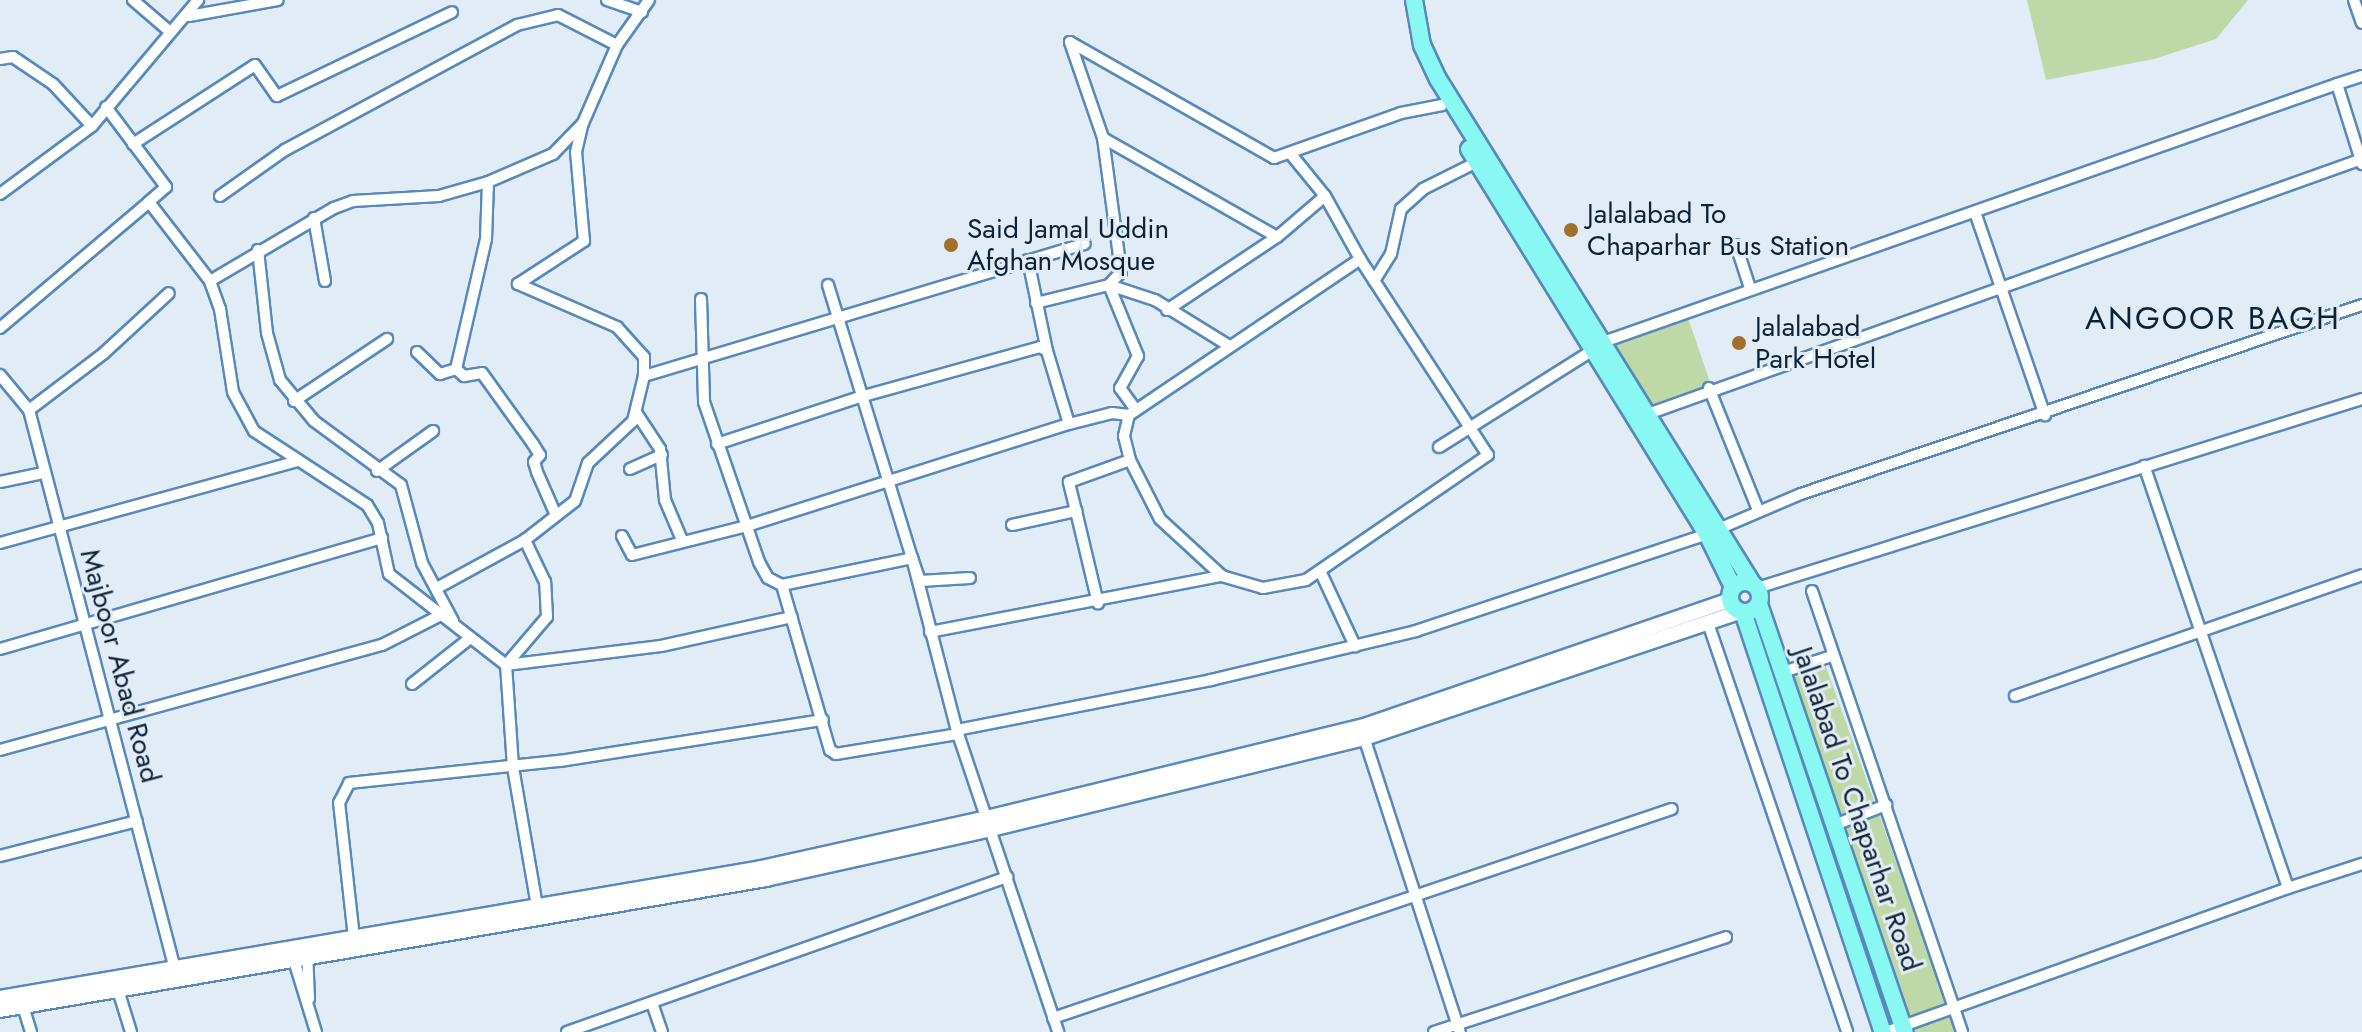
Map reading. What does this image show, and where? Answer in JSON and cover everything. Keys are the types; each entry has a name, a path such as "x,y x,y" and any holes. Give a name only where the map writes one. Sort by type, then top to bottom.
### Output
{"main road":[{"name":"Jalalabad To Chaparhar Road","path":"1404,0 1415,57 1442,105 1599,346"},
{"name":"Jalalabad To Chaparhar Road","path":"1414,0 1422,45 1438,79 1642,417 1713,531 1756,592 1837,824 1894,1031"},
{"name":"Jalalabad To Chaparhar Road","path":"1713,531 1894,1031"},
{"path":"1737,603 1756,592"},
{"path":"1737,603 1756,592"}],"street":[{"path":"133,0 168,30"},
{"path":"189,16 198,0"},
{"path":"0,194 92,126 168,30 189,16 278,0"},
{"path":"437,588 525,540 555,513 575,501 588,463 633,421 644,376 644,357 617,327 518,284 584,241 576,152 583,123 617,45 644,5 607,0"},
{"path":"2354,0 2362,23"},
{"path":"133,144 255,65 277,96 452,12"},
{"path":"220,196 285,150 517,25 558,15 617,45"},
{"path":"1109,285 1121,272 1103,138 1070,42 1274,158 1401,113 1442,105"},
{"path":"0,59 13,57 53,84 92,126"},
{"path":"1439,447 1599,346 1750,288 2362,76"},
{"path":"1642,417 1709,388 2361,161 2337,84"},
{"path":"0,328 166,187 106,107"},
{"path":"210,281 314,218 353,201 439,196 488,182 553,154 583,123"},
{"path":"1103,138 1277,237"},
{"path":"930,632 1098,603 1222,576 1275,587 1321,573 1484,460 1486,444 1468,429 1360,259 1325,196 1290,153"},
{"path":"1374,281 1391,254 1401,209 1423,189 1477,162"},
{"path":"456,369 486,239 488,182"},
{"path":"1167,310 1277,237 1325,196"},
{"path":"149,202 210,281 220,309 233,392 254,431 367,505 382,538 389,574 506,665 661,646 792,617"},
{"path":"1975,212 2045,415"},
{"path":"314,218 325,281"},
{"path":"644,376 705,361 1085,244"},
{"path":"1736,245 1750,288"},
{"path":"258,250 272,359 294,401 406,494 422,563 456,626"},
{"path":"622,536 632,555 747,526 1069,424 1112,413 1132,412 1360,259"},
{"path":"1028,260 1047,351 1069,424"},
{"path":"828,285 835,319 890,481 958,732 1058,1032"},
{"path":"1109,285 1138,356 1120,388 1132,412 1124,436 1130,460 1160,519 1222,576"},
{"path":"1036,303 1109,285 1155,300 1228,345"},
{"path":"29,410 169,293"},
{"path":"701,299 704,402 768,578 782,585 912,558"},
{"path":"782,585 830,750 836,754 1211,680 1416,631 1713,531 1758,510 2362,305"},
{"path":"294,401 387,339"},
{"path":"717,444 860,397 1040,347 1047,351"},
{"path":"417,352 440,374 456,369"},
{"path":"456,369 464,376 482,373 533,444 540,455 534,462 537,472 555,513"},
{"name":"Majboor Abad Road","path":"0,375 29,410 58,530 89,625 109,720 176,974"},
{"path":"1709,388 1758,510"},
{"path":"1756,592 2362,399"},
{"path":"636,404 637,421 651,433 662,455 665,500 682,540"},
{"path":"377,471 433,431"},
{"path":"630,469 662,455"},
{"path":"1098,603 1069,482 1130,460"},
{"path":"0,543 58,530 297,461"},
{"path":"2144,466 2288,888"},
{"path":"0,482 43,473"},
{"path":"1012,525 1076,511"},
{"path":"0,649 382,538"},
{"path":"525,540 545,582 547,617 506,665 513,767 538,913"},
{"path":"912,558 920,581 970,578"},
{"path":"1321,573 1355,646"},
{"path":"2015,696 2362,575"},
{"path":"1812,591 1962,1032"},
{"path":"299,953 354,938 766,879 1363,732 1708,623 1737,603"},
{"path":"1363,732 1737,603"},
{"path":"0,750 382,645 441,615"},
{"path":"1708,623 1847,1032"},
{"path":"412,684 469,639"},
{"path":"1783,672 1832,656"},
{"path":"354,938 339,803 344,786 513,767 823,720"},
{"path":"1363,732 1459,1028"},
{"path":"1837,824 1886,805"},
{"path":"1053,1018 1413,893 1672,809"},
{"path":"0,856 137,821"},
{"path":"1894,1031 2362,864"},
{"path":"567,1032 1008,877"},
{"path":"0,998 176,974 538,913"},
{"path":"1434,1032 1459,1028 1726,937"},
{"path":"299,953 316,1032"},
{"path":"0,1010 118,990 176,974"},
{"path":"118,990 131,1032"},
{"path":"652,1003 662,1032"},
{"path":"23,1006 31,1032"}],"green space":[{"path":"2027,0 2248,0 2216,39 2154,59 2046,80"},
{"path":"1688,318 1711,385 1649,407 1613,344"},
{"path":"1825,664 1957,1032 1913,1032 1792,673"}],"place":[{"name":"Jalalabad To Chaparhar Bus Station","path":"1571,230"},
{"name":"Said Jamal Uddin Afghan Mosque","path":"951,245"},
{"name":"Jalalabad Park Hotel","path":"1739,343"}],"district":[{"name":"ANGOOR BAGH","path":"2213,318"}]}
